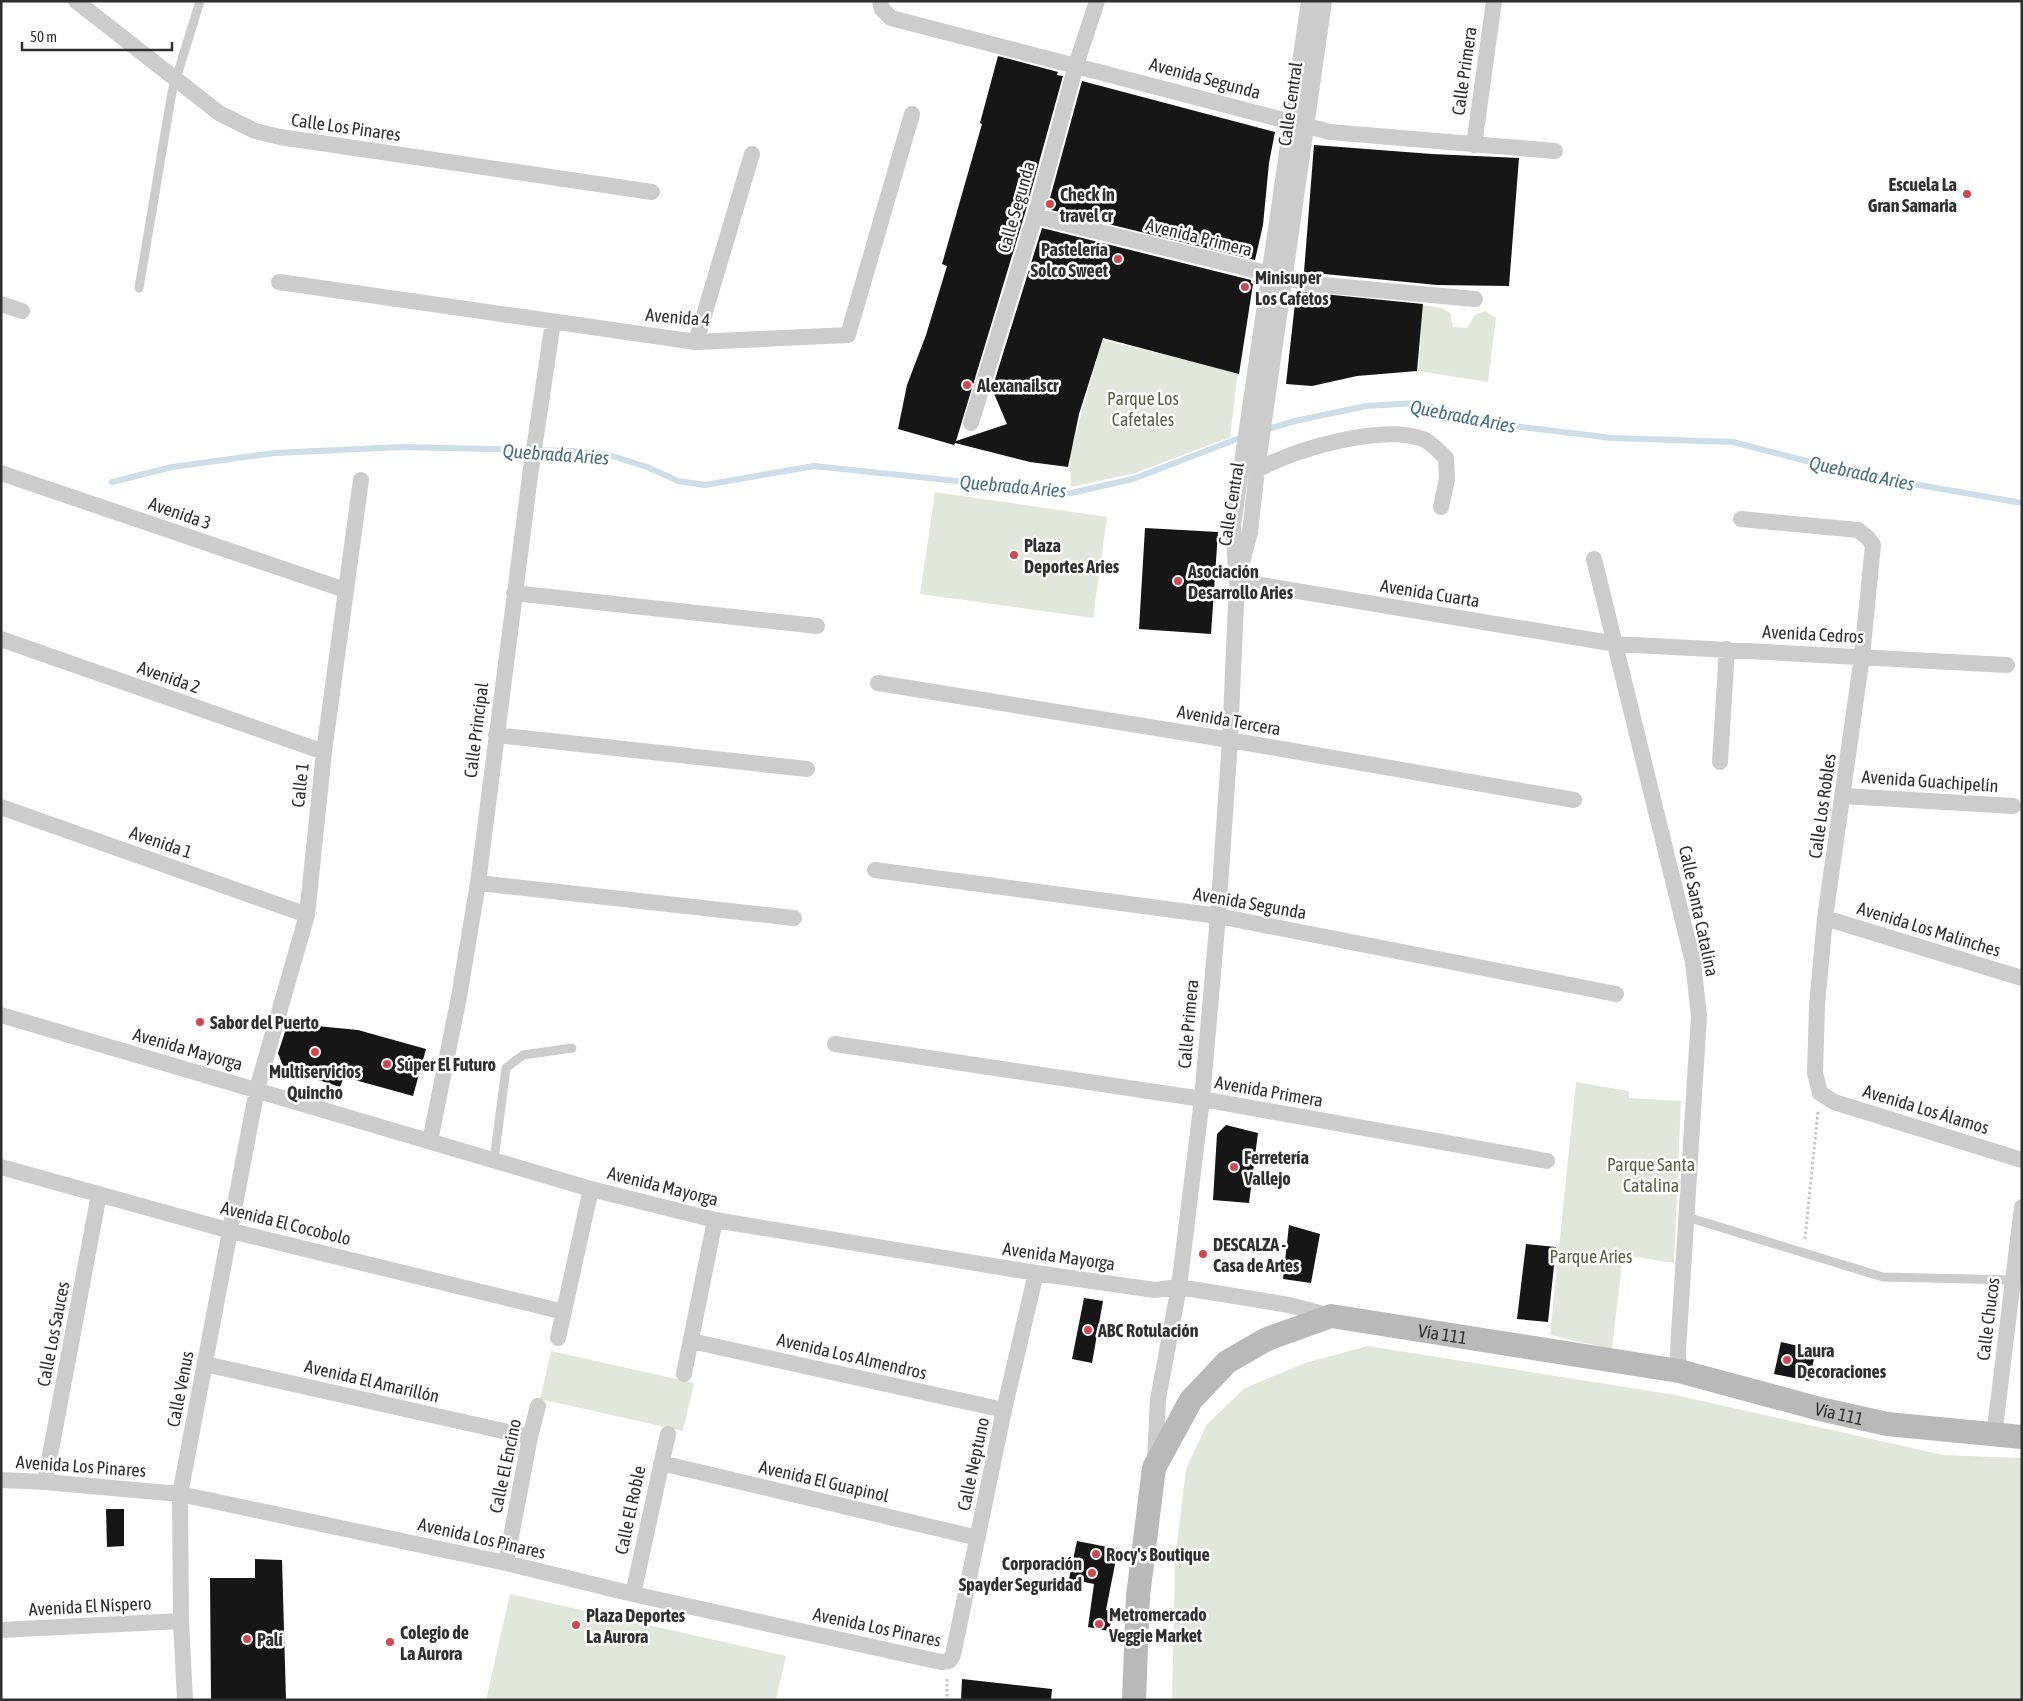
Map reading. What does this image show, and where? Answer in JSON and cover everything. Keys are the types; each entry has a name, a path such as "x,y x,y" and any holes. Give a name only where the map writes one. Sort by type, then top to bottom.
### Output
{"main road":[{"name":"Vía 111","path":"1134,1700 1138,1596 1154,1468 1191,1400 1227,1362 1267,1339 1331,1316 1679,1371 1820,1409 1887,1424 1994,1436 2022,1437"}],"street":[{"name":"Calle Los Pinares","path":"76,1 219,113 255,131 280,137 652,192"},
{"name":"Calle Segunda","path":"971,424 1035,216 1076,65 1097,1"},
{"name":"Calle Central","path":"1237,581 1250,532 1260,448 1285,279 1300,124 1309,1"},
{"name":"Calle Central","path":"1237,581 1233,526 1268,275 1324,1"},
{"name":"Calle Primera","path":"1474,145 1494,1"},
{"name":"Avenida Segunda","path":"881,5 891,18 1330,132 1556,151"},
{"name":"Avenida 4","path":"279,282 696,342 848,335 912,114"},
{"path":"696,342 752,154"},
{"name":"Avenida Primera","path":"1035,216 1268,275 1311,284 1475,299"},
{"path":"1,304 22,312"},
{"name":"Calle Principal","path":"430,1142 459,997 478,883 514,593 553,322"},
{"path":"1257,470 1309,449 1355,438 1402,434 1425,439 1446,458 1448,479 1441,507"},
{"name":"Avenida 3","path":"1,473 345,590"},
{"name":"Calle 1","path":"257,1090 307,915 324,752 361,480"},
{"name":"Calle Los Robles","path":"1741,520 1858,530 1873,545 1862,656 1844,796 1825,918 1817,1005 1815,1073 1820,1093"},
{"name":"Calle Santa Catalina","path":"1594,559 1693,962 1699,1016 1678,1352 1679,1371"},
{"name":"Calle Primera","path":"1154,1468 1158,1398 1179,1287 1202,1099 1218,916 1230,740 1237,581"},
{"name":"Avenida Cuarta","path":"1237,581 1616,644"},
{"path":"514,593 817,626"},
{"name":"Avenida 2","path":"1,639 324,752"},
{"name":"Avenida Cedros","path":"1616,644 2007,664"},
{"path":"1720,762 1726,649"},
{"name":"Avenida Tercera","path":"878,683 1230,740 1574,800"},
{"path":"496,736 807,769"},
{"name":"Avenida Guachipelín","path":"1844,796 2014,806"},
{"name":"Avenida 1","path":"1,807 307,915"},
{"name":"Avenida Segunda","path":"875,870 1218,916 1616,994"},
{"path":"478,883 794,918"},
{"name":"Avenida Los Malinches","path":"1825,918 2022,978"},
{"name":"Avenida Mayorga","path":"1,1015 430,1142 591,1188 715,1220 1036,1273 1155,1290 1179,1287 1289,1305 1331,1316"},
{"name":"Avenida Primera","path":"836,1044 1202,1099 1547,1161"},
{"name":"Calle Venus","path":"185,1700 180,1621 180,1494 257,1090"},
{"name":"Avenida Los Álamos","path":"1820,1093 1834,1102 2022,1160"},
{"name":"Avenida El Cocobolo","path":"1,1167 231,1231 564,1312"},
{"path":"558,1338 591,1188"},
{"name":"Calle Los Sauces","path":"45,1482 99,1194"},
{"name":"Calle Chucos","path":"1994,1436 2022,1207"},
{"path":"684,1374 715,1220"},
{"name":"Calle Neptuno","path":"949,1662 953,1655 1004,1410 1036,1273"},
{"name":"Avenida Los Almendros","path":"691,1341 1004,1410"},
{"name":"Avenida El Amarillón","path":"205,1364 530,1437"},
{"name":"Calle El Encino","path":"506,1564 530,1437 538,1406"},
{"name":"Calle El Roble","path":"633,1594 660,1463 668,1434"},
{"name":"Avenida El Guapinol","path":"660,1463 978,1538"},
{"name":"Avenida Los Pinares","path":"1,1480 180,1494 506,1564 941,1662 949,1662"},
{"name":"Avenida El Níspero","path":"1,1630 180,1621"}],"lane":[{"path":"139,288 176,81 200,1"},
{"path":"494,1160 506,1068 523,1055 572,1048"},
{"path":"1687,1217 1883,1277 2014,1280"}],"path":[{"path":"1803,1254 1820,1093"}],"green space":[{"path":"1423,305 1441,308 1450,313 1453,327 1467,328 1475,315 1485,311 1496,318 1488,382 1418,371"},
{"name":"Parque Los Cafetales","path":"1102,340 1238,372 1230,437 1135,473 1071,487 1070,454"},
{"name":"Plaza Deportes Aries","path":"935,492 1107,517 1093,618 920,594"},
{"name":"Parque Aries","path":"1576,1082 1629,1091 1629,1098 1681,1101 1674,1263 1623,1255 1612,1349 1550,1335"},
{"path":"1368,1346 1675,1395 1943,1455 2022,1458 2022,1700 1172,1700 1175,1561 1186,1469 1207,1424 1245,1388 1305,1363"},
{"path":"551,1351 694,1383 683,1431 540,1399"},
{"name":"Plaza Deportes La Aurora","path":"510,1594 786,1656 776,1700 486,1700"}],"building":[{"path":"998,56 1058,72 1057,75 1063,76 1025,213 956,441 1007,424 992,389 1042,228 1251,280 1253,284 1239,374 1103,338 1079,414 1068,467 1030,462 955,443 954,445 898,429 907,385 926,335 947,266 942,264 982,124 980,123"},
{"path":"1082,81 1275,132 1269,163 1263,225 1255,260 1047,209"},
{"path":"1314,145 1432,154 1519,158 1509,286 1437,285 1304,272"},
{"path":"1303,292 1423,304 1417,371 1357,376 1312,386 1286,384 1296,294 1302,295"},
{"name":"Asociación Desarrollo Aries","path":"1145,528 1218,532 1211,634 1139,629"},
{"path":"290,1017 318,1022 317,1026 358,1030 426,1049 413,1096 344,1077 340,1087 284,1069 278,1053"},
{"name":"Ferretería Vallejo","path":"1226,1125 1258,1133 1249,1203 1213,1200 1217,1134"},
{"path":"1289,1225 1320,1234 1311,1283 1283,1279"},
{"path":"1526,1244 1556,1247 1548,1322 1517,1319"},
{"name":"ABC Rotulación","path":"1084,1298 1103,1301 1092,1363 1072,1359"},
{"path":"1781,1342 1816,1350 1809,1381 1774,1374"},
{"path":"106,1509 124,1509 124,1546 107,1547"},
{"path":"1077,1541 1118,1549 1106,1610 1113,1611 1109,1631 1088,1627 1094,1584 1069,1579"},
{"name":"Palí","path":"255,1559 282,1560 286,1700 211,1700 210,1578 255,1578"},
{"path":"962,1679 1052,1689 1051,1700 961,1700"}],"waterway":[{"name":"Quebrada Aries","path":"1264,430 1295,421 1366,406 1415,403 1514,426 1612,438 1733,442 1856,474 2022,503"},
{"name":"Quebrada Aries","path":"112,482 172,467 275,453 402,447 574,451 609,455 647,467 678,481 705,485 814,466 1071,493 1133,479 1245,436"}],"place":[{"name":"Escuela La Gran Samaria","path":"1967,194"},
{"name":"Check in travel cr","path":"1050,204"},
{"name":"Pastelería Solco Sweet","path":"1118,259"},
{"name":"Minisuper Los Cafetos","path":"1245,287"},
{"name":"Alexanailscr","path":"967,385"},
{"name":"Plaza Deportes Aries","path":"1014,555"},
{"name":"Asociación Desarrollo Aries","path":"1178,581"},
{"name":"Sabor del Puerto","path":"200,1022"},
{"name":"Multiservicios Quincho","path":"315,1052"},
{"name":"Súper El Futuro","path":"387,1064"},
{"name":"Ferretería Vallejo","path":"1234,1167"},
{"name":"DESCALZA - Casa de Artes","path":"1203,1254"},
{"name":"ABC Rotulación","path":"1088,1330"},
{"name":"Laura Decoraciones","path":"1787,1360"},
{"name":"Rocy's Boutique","path":"1096,1554"},
{"name":"Corporación Spayder Seguridad","path":"1092,1573"},
{"name":"Metromercado Veggie Market","path":"1099,1624"},
{"name":"Plaza Deportes La Aurora","path":"576,1625"},
{"name":"Palí","path":"247,1639"},
{"name":"Colegio de La Aurora","path":"390,1642"}],"park label":[{"name":"Parque Santa Catalina","path":"1651,1174"}]}
